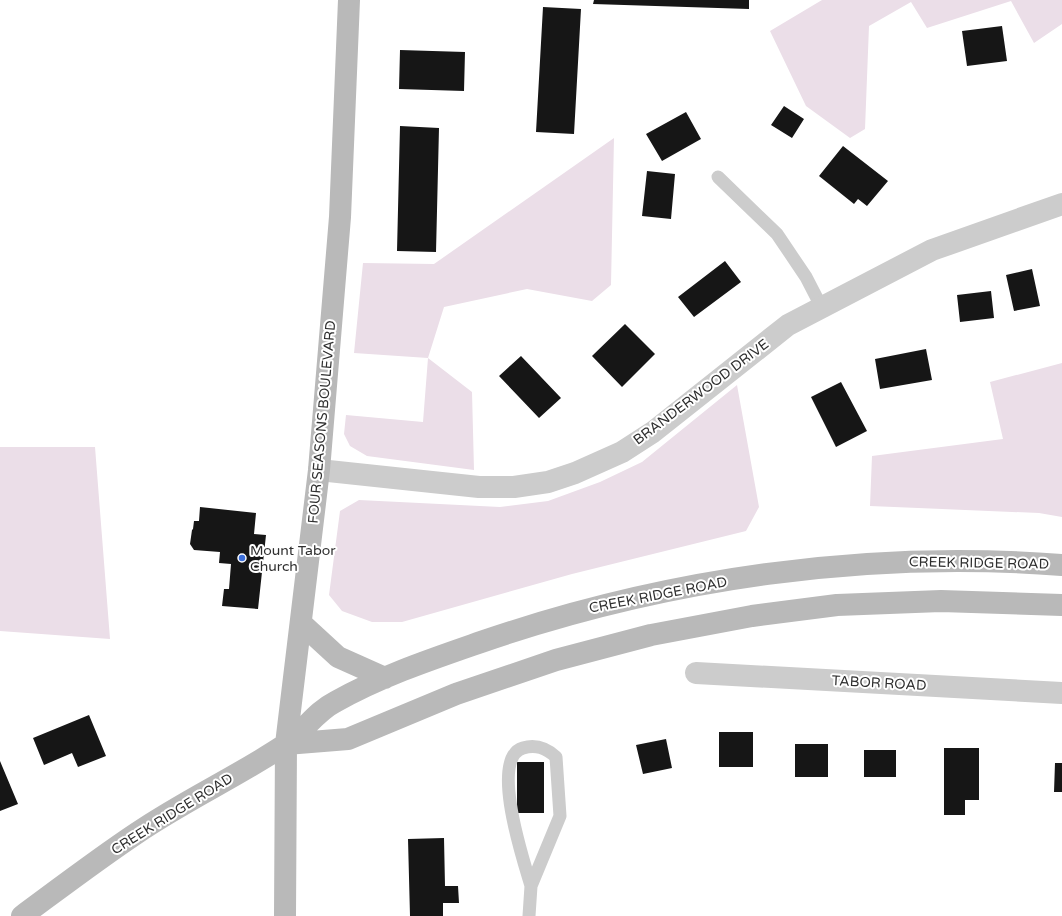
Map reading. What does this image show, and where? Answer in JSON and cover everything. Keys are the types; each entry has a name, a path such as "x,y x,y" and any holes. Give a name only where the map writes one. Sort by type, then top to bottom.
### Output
{"main road":[{"name":"FOUR SEASONS BOULEVARD","path":"285,916 286,744 318,470 340,218 349,0"},
{"name":"CREEK RIDGE ROAD","path":"22,916 137,832 286,744 331,703 385,678 449,653 531,625 611,602 795,569 908,561 1023,562 1062,565"},
{"name":"CREEK RIDGE ROAD","path":"286,744 348,739 456,694 556,660 651,635 752,616 837,606 941,601 1062,605"},
{"path":"301,623 338,657 385,678"}],"street":[{"name":"BRANDERWOOD DRIVE","path":"318,470 479,487 514,487 548,482 622,452 653,432 788,325 932,250 1062,204"},
{"name":"TABOR ROAD","path":"696,672 1062,693"}],"lane":[{"path":"718,177 777,234 806,276 822,308"},
{"path":"529,916 531,886 560,816 556,757 546,749 530,745 517,749 509,761 510,811 531,886"}],"shaded area":[{"path":"822,0 1062,0 1062,24 1034,43 1011,1 927,28 911,2 869,26 865,129 850,138 806,106 770,31"},
{"path":"614,138 611,285 592,301 527,289 444,307 428,358 354,353 363,263 434,264"},
{"path":"428,358 472,392 474,470 367,456 350,446 344,434 346,415 423,422"},
{"path":"1062,363 1062,517 1039,513 870,506 872,456 1003,439 990,382"},
{"path":"737,385 759,507 746,531 572,574 402,622 372,622 342,611 329,595 340,511 359,500 500,507 548,501 600,482 642,462"},
{"path":"0,447 95,447 110,639 0,631"}],"building":[{"path":"594,0 749,0 749,9 593,4"},
{"path":"543,7 581,9 574,134 536,132"},
{"path":"1002,26 1007,61 967,66 962,31"},
{"path":"400,50 465,52 464,91 399,89"},
{"path":"784,106 804,119 792,138 771,125"},
{"path":"686,112 701,139 662,161 646,134"},
{"path":"400,126 439,128 436,252 397,251"},
{"path":"843,146 888,181 867,206 858,199 854,204 819,176"},
{"path":"647,171 675,174 671,219 642,216"},
{"path":"725,261 741,282 694,317 678,297"},
{"path":"1032,269 1040,306 1014,311 1006,275"},
{"path":"991,291 994,318 960,322 957,295"},
{"path":"625,324 655,354 622,387 592,356"},
{"path":"926,349 932,380 880,389 875,359"},
{"path":"521,356 561,398 539,418 499,376"},
{"path":"841,382 867,431 836,447 811,397"},
{"name":"Mount Tabor Church","path":"200,507 256,513 254,534 266,535 258,609 222,606 224,589 229,589 231,564 219,563 220,552 194,550 190,544 194,521 199,521"},
{"path":"89,715 106,756 78,767 72,753 44,765 33,738"},
{"path":"719,732 753,732 753,767 719,767"},
{"path":"666,739 672,768 643,774 636,745"},
{"path":"795,744 828,744 828,777 795,777"},
{"path":"944,748 979,748 979,800 965,800 965,815 944,815"},
{"path":"864,750 896,750 896,777 864,777"},
{"path":"0,761 18,804 0,811"},
{"path":"517,762 544,762 544,813 517,813"},
{"path":"1055,763 1062,763 1062,792 1054,792"},
{"path":"444,838 445,886 458,886 459,903 443,903 443,916 410,916 408,839"}],"place":[{"name":"Mount Tabor Church","path":"242,558"}]}
